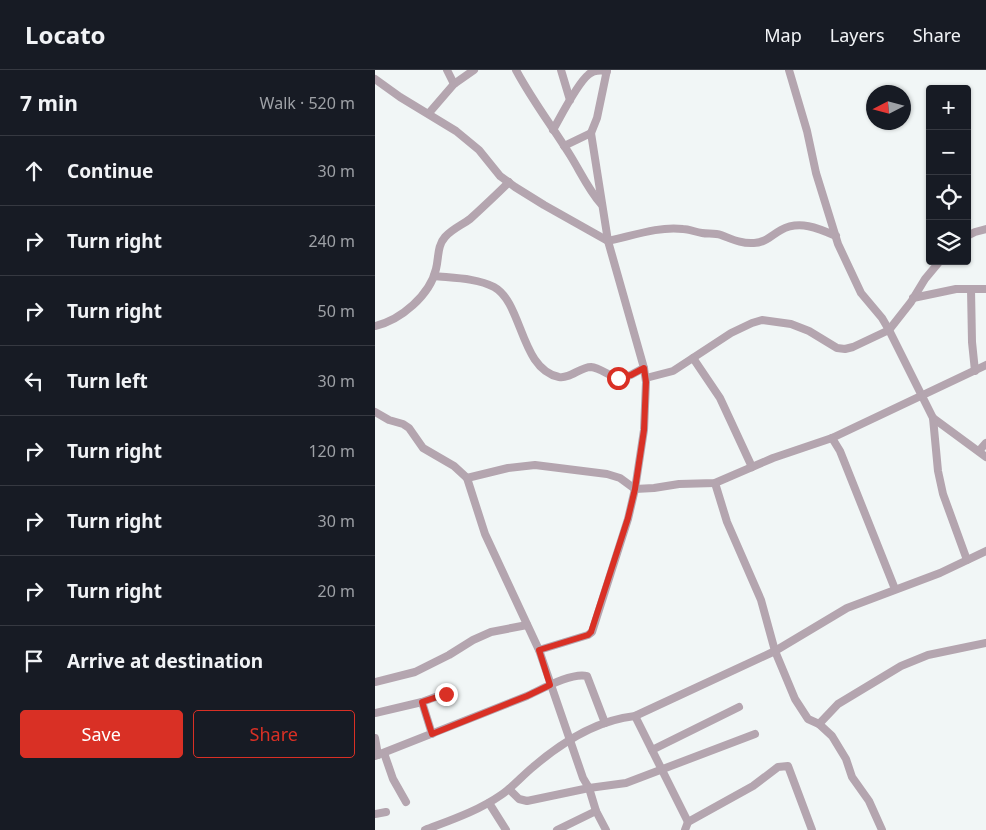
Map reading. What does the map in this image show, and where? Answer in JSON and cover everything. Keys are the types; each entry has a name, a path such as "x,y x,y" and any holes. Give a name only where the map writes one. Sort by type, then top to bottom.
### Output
{"street":[{"path":"447,70 454,84"},
{"path":"429,113 454,84 474,70"},
{"path":"516,70 526,89 601,204"},
{"path":"561,70 570,100"},
{"path":"539,650 591,634 628,518 635,489 644,430 644,368 608,241 591,134 597,118 607,70 598,70 587,75 553,130"},
{"path":"789,70 807,130 816,173 844,260 861,293 882,318 889,330 933,418 938,471 943,494 967,560"},
{"path":"375,78 400,97 457,131 479,150 500,176 544,205 608,241 666,229 683,229 720,235 733,241 757,243 791,226 817,227 835,236"},
{"path":"564,146 591,134"},
{"path":"375,326 398,318 432,285 439,246 446,236 469,220 509,182"},
{"path":"971,234 986,229"},
{"path":"645,378 673,371 731,334 751,323 762,320 791,324 809,331 837,348 845,349 871,340 889,330 913,298 925,278 936,265"},
{"path":"434,276 481,282 495,288 508,299 531,354 553,375 560,377 568,376 590,367 622,378 644,368"},
{"path":"913,298 957,289 986,289"},
{"path":"971,289 972,342 975,371"},
{"path":"693,358 720,398 752,467"},
{"path":"467,478 508,468 535,465 607,474 620,478 635,489 679,484 715,483 773,458 832,438 986,365"},
{"path":"375,412 409,428 423,448 454,466 467,478 485,534 539,650 583,778 589,788 596,812 606,830"},
{"path":"933,418 986,457"},
{"path":"832,438 840,451 895,589"},
{"path":"979,451 986,443"},
{"path":"715,483 727,522 761,600 775,651 795,699 809,719 819,724 832,736 846,759 852,778 869,801 882,830"},
{"path":"428,829 459,815 479,809 489,803 569,740 605,724 635,716 775,651 847,608 940,573 986,551"},
{"path":"375,682 415,672 491,632 527,625"},
{"path":"819,724 838,704 901,666 928,655 986,643"},
{"path":"379,755 550,685 580,675 587,676 605,724"},
{"path":"375,714 446,694"},
{"path":"422,702 432,734"},
{"path":"652,750 739,707"},
{"path":"635,716 688,822"},
{"path":"509,789 519,800 527,801 589,788 626,783 755,734"},
{"path":"375,738 379,755 406,802"},
{"path":"685,830 688,822 753,786 777,767 785,765 788,766 812,830"},
{"path":"489,803 506,830"},
{"path":"375,814 386,812"},
{"path":"557,830 596,812"}],"route":[{"path":"446,694 422,702 432,734 550,685 539,650 591,634 628,518 635,489 644,430 646,382 644,368 631,375 618,378"}]}
